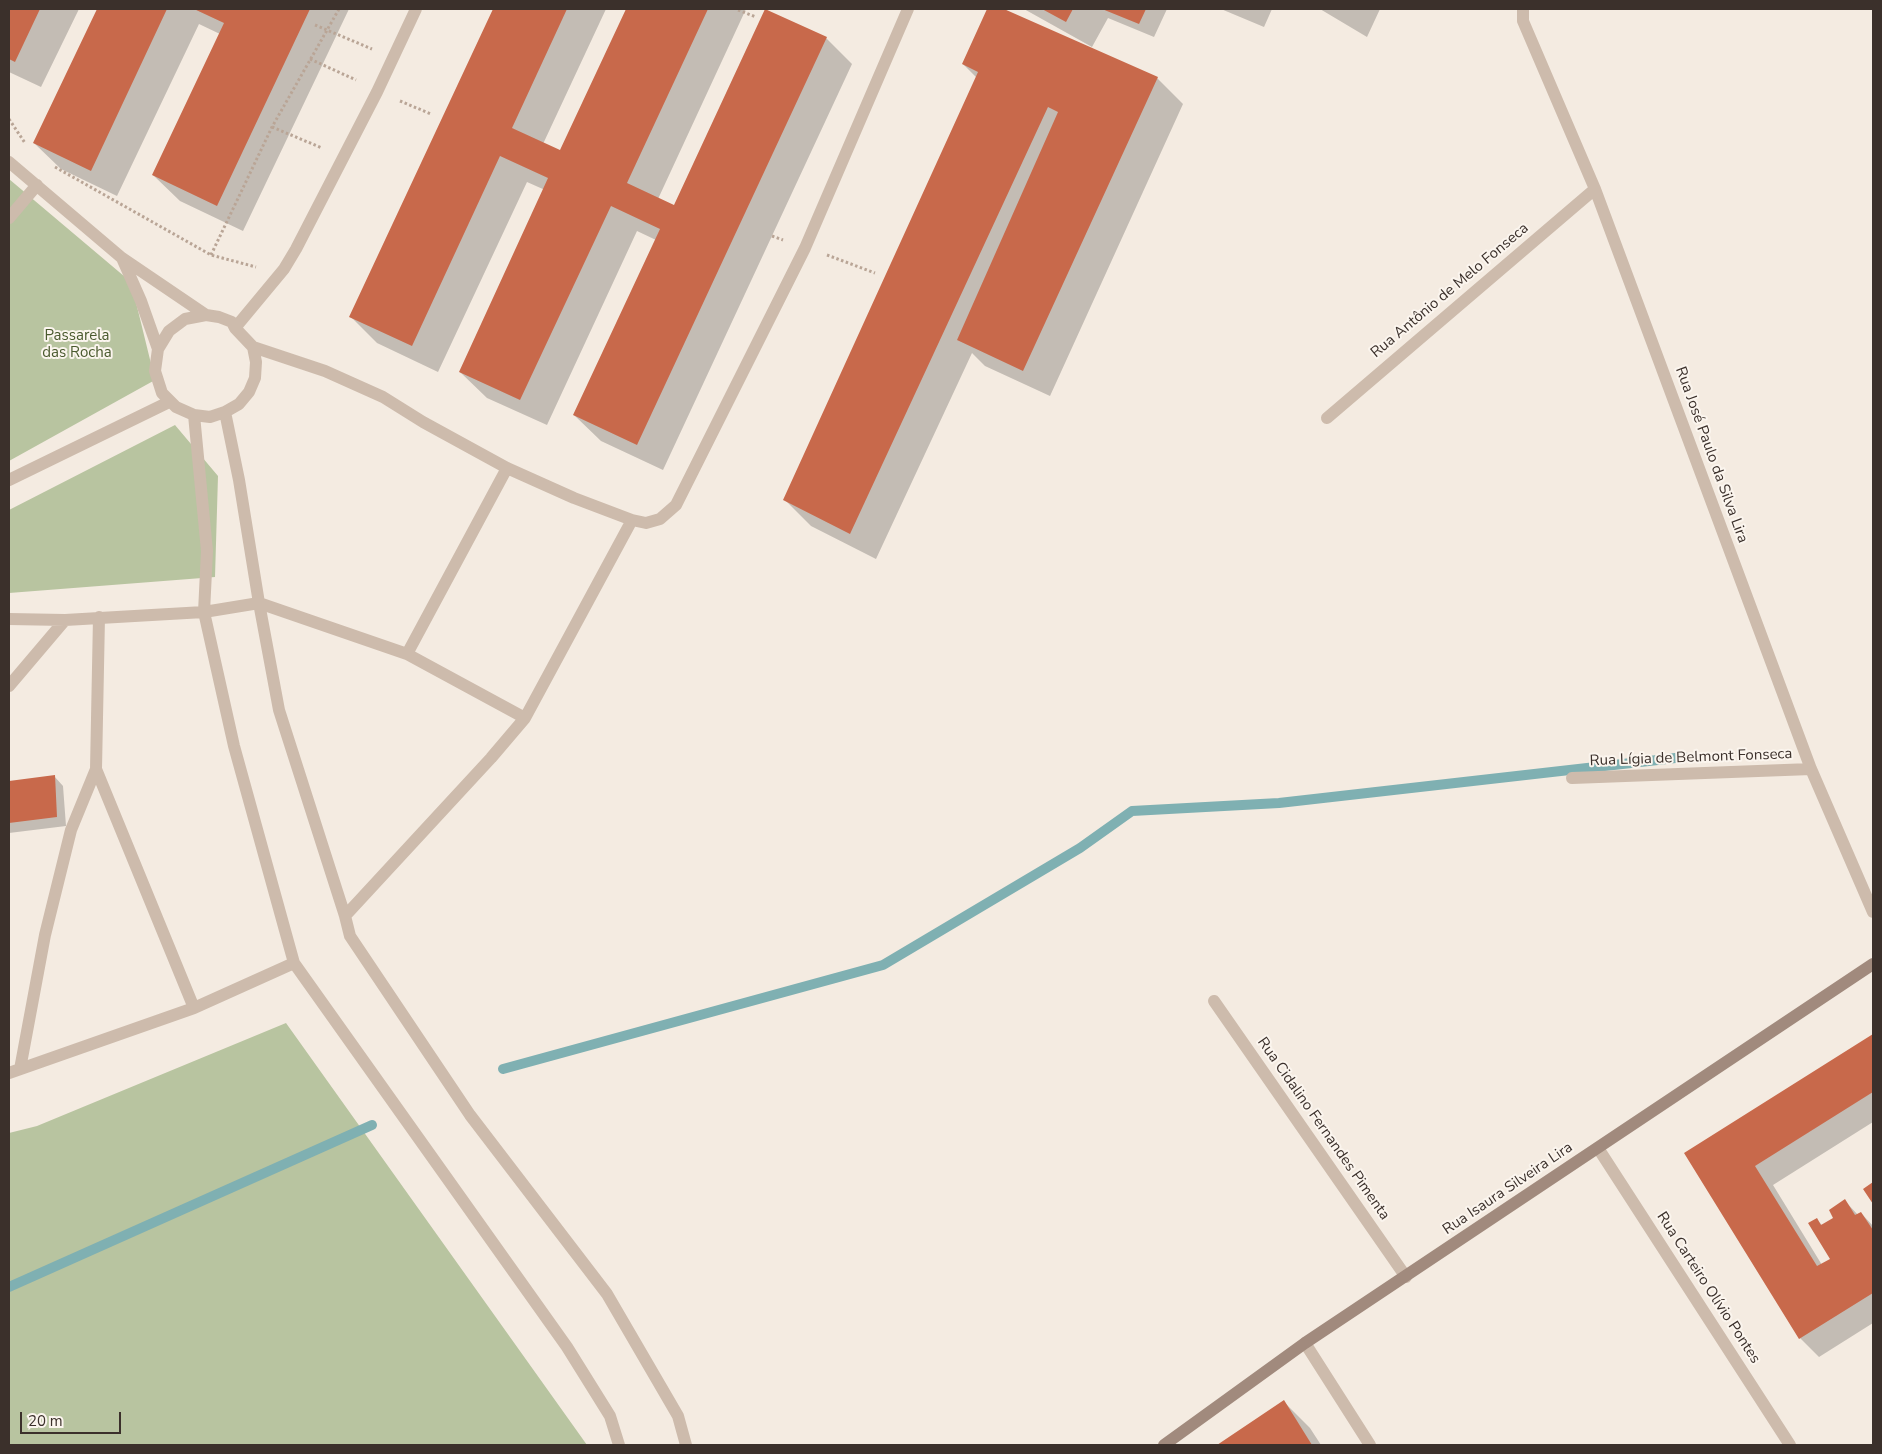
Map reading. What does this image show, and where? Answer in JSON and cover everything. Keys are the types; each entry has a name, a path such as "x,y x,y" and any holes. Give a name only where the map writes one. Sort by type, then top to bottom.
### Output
{"main road":[{"name":"Rua Isaura Silveira Lira","path":"1164,1445 1305,1343 1873,964"}],"street":[{"path":"235,328 284,268 296,249 377,92 416,9"},
{"path":"252,347 325,371 383,397 423,422 506,468 574,498 632,520 646,523 660,518 676,504 805,248 908,9"},
{"name":"Rua José Paulo da Silva Lira","path":"1522,9 1523,21 1595,189 1811,769 1873,912"},
{"path":"9,162 122,258 206,315"},
{"path":"9,218 36,185"},
{"name":"Rua Antônio de Melo Fonseca","path":"1326,418 1595,189"},
{"path":"122,258 141,301 158,349"},
{"path":"206,315 232,322 235,328 252,347 256,362 255,378 249,392 239,404 225,412 210,417 184,412 169,402 162,393 155,371 158,349 166,336 177,324 185,319 206,315"},
{"path":"9,480 169,402"},
{"path":"225,412 239,480 258,603 279,710 350,936 470,1115 607,1294 678,1416 686,1445"},
{"path":"194,415 207,551 204,612 234,746 294,963 567,1347 610,1416 619,1445"},
{"path":"407,654 506,468"},
{"path":"345,916 491,758 525,718 632,520"},
{"path":"9,619 65,620 204,612 258,603 407,654 525,718"},
{"path":"14,1071 44,935 71,830 96,769 99,618"},
{"path":"9,686 65,620"},
{"path":"96,769 194,1008"},
{"name":"Rua Lígia de Belmont Fonseca","path":"1572,778 1811,769"},
{"path":"14,1071 194,1008 294,963"},
{"name":"Rua Cidalino Fernandes Pimenta","path":"1214,1001 1406,1276"},
{"name":"Rua Carteiro Olívio Pontes","path":"1598,1148 1790,1445"},
{"path":"1305,1343 1370,1445"}],"path":[{"path":"211,256 272,127 339,9"},
{"path":"738,10 756,17"},
{"path":"315,25 373,49"},
{"path":"9,119 28,147"},
{"path":"50,164 211,256 258,267"}],"green space":[{"name":"Passarela das Rocha","path":"9,179 131,282 155,380 9,461"},
{"path":"175,425 218,476 215,577 9,593 9,510"},
{"path":"286,1023 587,1445 9,1445 9,1133 37,1126"}],"building":[{"path":"9,9 40,9 15,62 9,59"},
{"path":"97,9 167,9 91,171 33,143"},
{"path":"194,9 310,9 217,206 152,175 224,23"},
{"path":"493,9 567,9 512,128 560,150 626,9 708,9 627,183 674,205 765,9 827,37 637,445 573,415 660,229 611,206 520,400 459,372 548,178 500,156 412,346 349,317"},
{"path":"987,9 1004,9 1158,77 1023,371 957,340 1058,112 1048,107 850,534 783,500 978,72 962,64"},
{"path":"1042,9 1073,9 1066,22"},
{"path":"1102,9 1146,9 1139,24"},
{"path":"55,775 57,817 9,823 9,781"},
{"path":"1873,1034 1873,1092 1755,1166 1817,1266 1830,1259 1808,1223 1817,1218 1821,1225 1833,1218 1829,1210 1845,1199 1855,1215 1861,1212 1873,1230 1873,1293 1799,1339 1684,1153"},
{"path":"1873,1182 1873,1204 1863,1189"},
{"path":"1284,1400 1312,1445 1217,1445"}],"waterway":[{"path":"503,1069 883,965 1080,848 1132,811 1279,803 1684,757"},
{"path":"9,1287 372,1125"}]}
